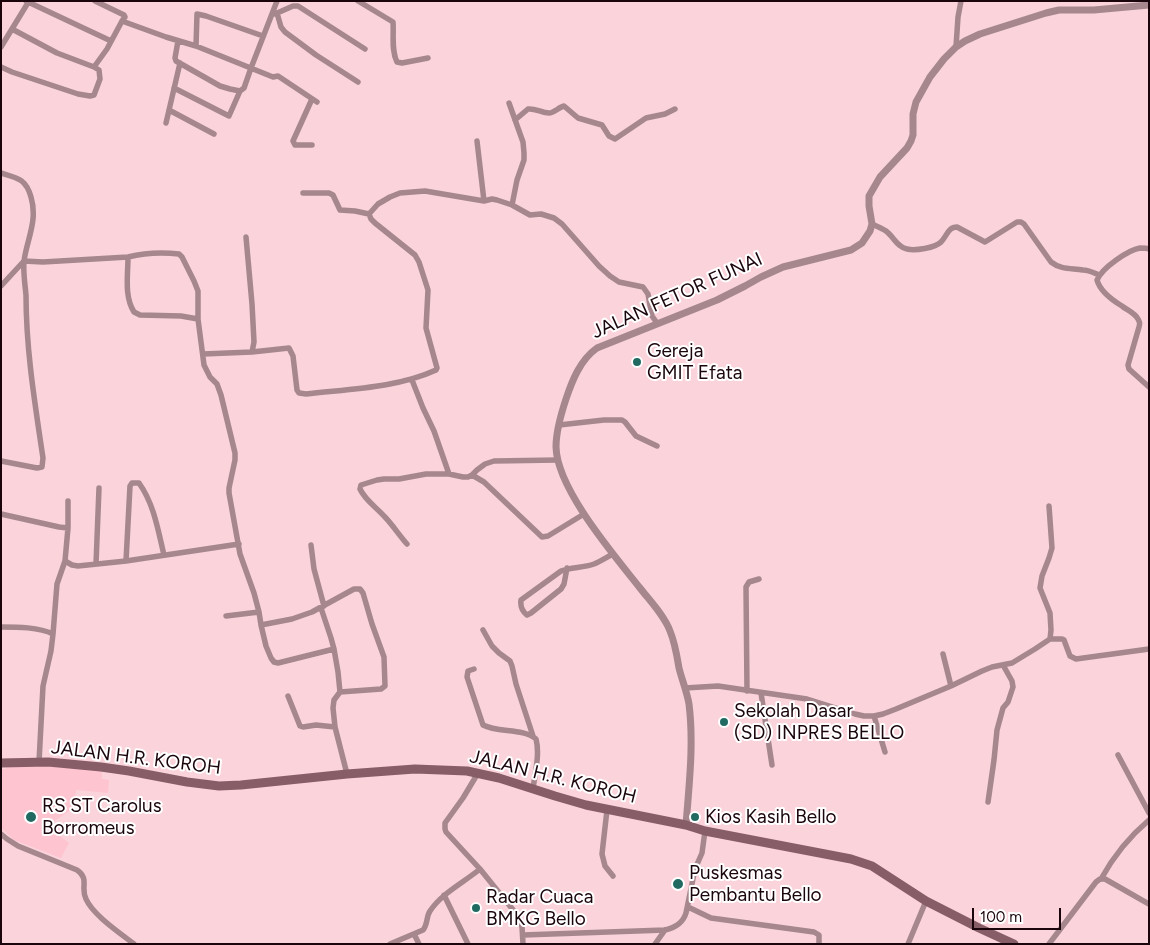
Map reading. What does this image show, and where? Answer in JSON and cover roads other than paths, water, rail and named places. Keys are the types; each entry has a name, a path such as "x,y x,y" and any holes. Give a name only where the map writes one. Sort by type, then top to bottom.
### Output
{"main road":[{"name":"JALAN H.R. KOROH","path":"1,763 39,762 101,767 219,786 414,769 461,770 478,773 607,810 860,862 872,866 926,901 1014,944"}],"street":[{"path":"94,67 111,42 124,17 124,15 95,1"},
{"path":"174,88 229,116 240,91 244,88 263,36 274,14 277,1"},
{"path":"358,1 392,20 393,43 397,62 402,63 428,58"},
{"path":"956,47 961,1"},
{"path":"1,47 28,2 111,42"},
{"path":"1099,275 1084,270 1056,266 1021,222 1017,222 985,242 958,227 953,227 949,229 938,244 932,247 916,250 903,248 885,230 872,224 869,196 880,177 907,148 913,135 913,114 916,102 937,68 956,47 980,34 1058,10 1094,10 1149,5"},
{"path":"274,14 293,6 298,6 365,49"},
{"path":"196,46 197,14 263,36"},
{"path":"274,14 285,32 358,82"},
{"path":"122,21 196,46 272,77 278,76 314,100 293,141 298,146 312,145"},
{"path":"1,67 78,94 90,96 94,95 100,79 99,70 94,67 57,53 12,29"},
{"path":"178,41 176,61 220,86 240,91"},
{"path":"166,123 180,63"},
{"path":"509,104 523,142 524,153 524,160 517,180 512,205"},
{"path":"515,120 528,109 551,113 564,106 578,118 602,125 609,136 615,139 646,118 664,114 675,109"},
{"path":"169,110 214,134"},
{"path":"477,141 484,201"},
{"path":"1,173 25,183 31,197 32,226 24,261 26,308 33,394 44,458 42,467 38,468 1,460"},
{"path":"369,214 378,204 390,197 400,193 425,190 484,201 497,200 512,205 530,215 541,214 554,218 562,224 598,266 610,276 619,282 643,287 648,294 652,316 657,323"},
{"path":"303,194 329,193 340,210 369,214"},
{"path":"203,354 289,348 293,356 297,390 302,394 412,380 436,370 426,328 428,290 416,256 374,223 369,214"},
{"name":"JALAN FETOR FUNAI","path":"686,825 690,767 689,705 673,639 665,622 584,514 561,471 556,447 558,425 578,370 588,355 596,348 717,300 783,267 840,253 856,247 867,236 872,224"},
{"path":"246,237 254,342 252,352"},
{"path":"1149,249 1141,248 1130,252 1113,262 1097,278 1097,282 1103,291 1138,318 1140,324 1128,365 1129,369 1149,387"},
{"path":"24,261 43,262 128,257 153,253 180,255 198,291 198,319 204,365 210,377 217,384 221,395 235,453 229,493 241,560 254,593 266,646 271,658 276,663 334,649"},
{"path":"128,257 129,299 134,312 140,315 174,315 198,319"},
{"path":"1,286 24,261"},
{"path":"412,380 434,431 449,474"},
{"path":"558,425 622,420 636,436 658,446"},
{"path":"406,544 386,517 370,503 360,489 360,486 384,479 399,480 426,474 449,474 463,477 472,475 491,462 558,460"},
{"path":"472,475 484,482 542,536 548,536 584,514"},
{"path":"126,561 130,486 135,482 139,483 145,491 154,512 164,555"},
{"path":"96,564 99,488"},
{"path":"39,762 44,686 51,651 57,584 65,561 68,501"},
{"path":"1050,506 1052,548 1042,576 1040,588 1050,613 1050,639"},
{"path":"1,514 59,528 68,528"},
{"path":"65,561 78,566 126,561 238,544"},
{"path":"311,545 322,607 334,649 340,692"},
{"path":"567,568 564,584 561,589 527,615 521,608 521,600 561,571 567,568 594,564 613,554"},
{"path":"747,691 746,587 749,582 759,579"},
{"path":"261,625 292,619 322,607 354,589 360,589 363,593 384,657 386,680 383,688 340,692 333,703 335,727 347,774"},
{"path":"226,616 259,612"},
{"path":"1,627 32,628 53,634"},
{"path":"482,630 492,646 510,661 533,736 536,739 537,760 533,789"},
{"path":"686,688 718,686 807,699 856,714 874,716 951,686 992,667 1012,663 1050,639 1064,640 1070,656 1076,659 1149,650"},
{"path":"944,654 951,686"},
{"path":"988,802 997,730 1003,708 1008,702 1013,687 1012,681 1003,665"},
{"path":"474,669 468,671 467,677 483,725 488,728 533,736"},
{"path":"762,693 772,764"},
{"path":"288,696 300,726 335,727"},
{"path":"874,716 885,752"},
{"path":"1118,755 1149,813"},
{"path":"478,773 446,824 445,829 518,916 522,927 523,944"},
{"path":"607,810 602,854 605,866 613,876"},
{"path":"1049,944 1091,888 1101,879 1130,838 1149,820"},
{"path":"523,935 665,930 674,927 683,920 686,913 695,869 702,853 705,831"},
{"path":"1,834 18,846 81,873 85,881 84,895 91,907 134,944"},
{"path":"390,944 425,928 427,918 432,909 444,895 480,870"},
{"path":"1101,879 1105,879 1149,904"},
{"path":"444,895 468,944"},
{"path":"908,944 926,901"},
{"path":"688,906 711,918 814,932 819,935 819,944"},
{"path":"655,944 665,930"},
{"path":"414,934 419,944"}],"place":[{"name":"Gereja GMIT Efata","path":"637,362"},
{"name":"Sekolah Dasar (SD) INPRES BELLO","path":"724,722"},
{"name":"RS ST Carolus Borromeus","path":"31,817"},
{"name":"Kios Kasih Bello","path":"695,817"},
{"name":"Puskesmas Pembantu Bello","path":"678,884"},
{"name":"Radar Cuaca BMKG Bello","path":"476,908"}]}
